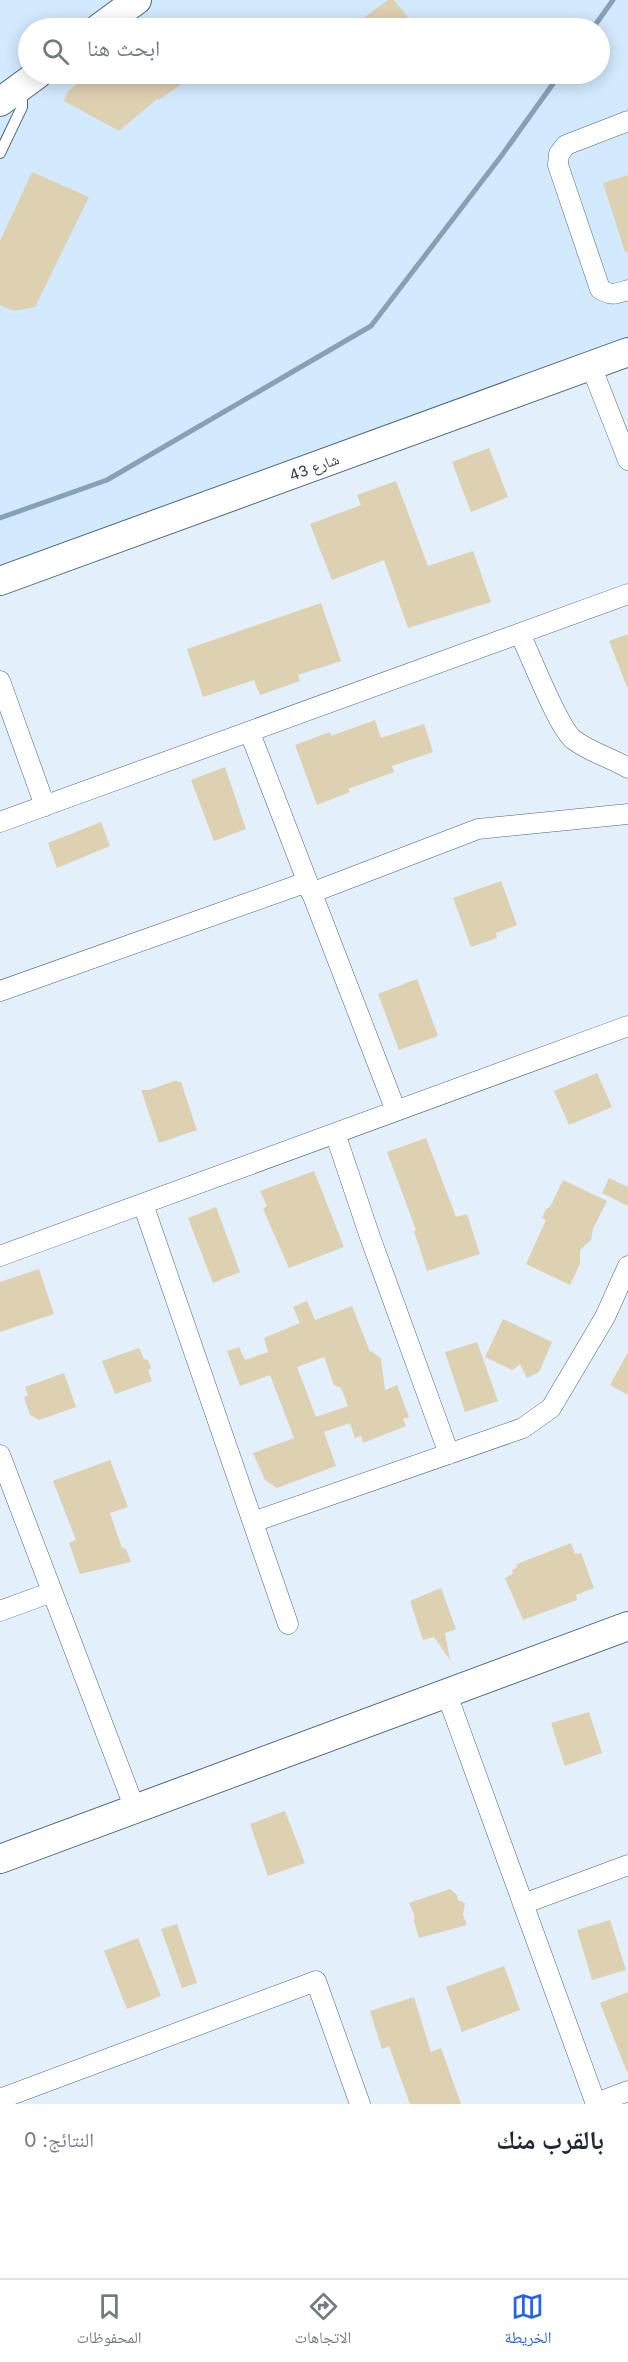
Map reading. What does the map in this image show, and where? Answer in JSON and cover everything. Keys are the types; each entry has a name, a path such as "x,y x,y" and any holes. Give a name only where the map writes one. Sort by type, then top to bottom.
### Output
{"street":[{"path":"113,18 137,0"},
{"path":"628,121 566,145 559,154 558,165 600,289 608,294 628,290"},
{"name":"شارع 43","path":"0,581 628,352"},
{"path":"591,366 628,460"},
{"path":"0,822 628,594"},
{"path":"520,634 557,714 573,740 628,768"},
{"path":"0,681 45,806"},
{"path":"250,733 396,1111"},
{"path":"0,991 478,829 628,814"},
{"path":"0,1256 628,1027"},
{"path":"335,1133 370,1237 449,1454"},
{"path":"143,1204 288,1624"},
{"path":"253,1522 523,1428 551,1408 605,1317 627,1270"},
{"path":"0,1455 135,1809"},
{"path":"0,1611 52,1592"},
{"path":"0,1859 628,1626"},
{"path":"446,1692 596,2104 628,2091"},
{"path":"523,1904 628,1865"},
{"path":"0,2099 316,1981 360,2104"}],"lane":[{"path":"0,153 22,107 20,87"}],"shaded area":[{"path":"0,0 628,0 628,352 0,581"}],"building":[{"path":"388,0 394,0 408,18 364,18"},
{"path":"77,84 182,84 159,100 157,99 119,131 64,101 68,91"},
{"path":"32,172 89,197 35,307 14,311 0,305 0,241"},
{"path":"628,175 628,252 625,252 603,183"},
{"path":"489,448 508,497 471,512 452,462"},
{"path":"396,481 428,566 473,551 491,602 408,628 384,560 332,580 310,524 361,505 357,495"},
{"path":"321,603 341,661 298,675 300,681 260,695 254,680 203,697 187,649"},
{"path":"628,634 628,687 627,687 609,641"},
{"path":"375,720 381,738 424,724 433,752 392,766 394,772 348,789 350,792 317,805 295,745 330,732 331,736"},
{"path":"225,767 246,829 214,841 191,780"},
{"path":"101,822 110,846 57,868 48,843"},
{"path":"501,881 517,925 496,933 497,938 471,947 453,898"},
{"path":"417,979 438,1036 399,1050 378,994"},
{"path":"597,1073 612,1107 569,1125 554,1091"},
{"path":"174,1081 181,1082 197,1130 159,1143 141,1090 149,1090"},
{"path":"426,1138 456,1217 467,1214 480,1254 427,1271 414,1231 416,1230 387,1152"},
{"path":"314,1171 344,1247 289,1268 263,1209 267,1206 260,1191"},
{"path":"609,1178 628,1187 628,1206 602,1193"},
{"path":"563,1180 607,1201 593,1229 591,1240 580,1250 580,1264 570,1285 526,1264 546,1220 542,1218"},
{"path":"216,1207 240,1272 213,1283 188,1218"},
{"path":"39,1269 54,1314 0,1332 0,1282"},
{"path":"307,1301 315,1320 352,1306 370,1352 372,1351 381,1359 385,1390 397,1385 409,1417 403,1419 406,1426 363,1443 361,1436 355,1438 350,1423 324,1432 336,1466 277,1488 265,1480 253,1453 294,1438 270,1375 240,1386 227,1351 239,1347 245,1360 268,1352 264,1338 300,1323 293,1307","holes":["324,1357 334,1385 341,1388 348,1406 316,1417 297,1367"]},
{"path":"503,1319 552,1342 539,1372 527,1378 520,1364 512,1370 485,1357"},
{"path":"477,1342 498,1401 465,1412 445,1352"},
{"path":"139,1348 144,1359 148,1360 151,1368 148,1370 152,1381 115,1394 102,1361"},
{"path":"628,1352 628,1395 610,1385"},
{"path":"64,1373 76,1407 39,1420 30,1415 24,1398 28,1395 25,1387"},
{"path":"110,1460 128,1507 110,1513 122,1548 126,1549 131,1562 80,1574 69,1543 76,1540 53,1481"},
{"path":"571,1543 575,1554 581,1553 594,1588 576,1595 577,1600 523,1620 505,1578 513,1574 512,1570 517,1564"},
{"path":"441,1588 456,1629 445,1633 450,1660 434,1637 423,1640 410,1601"},
{"path":"589,1712 602,1753 565,1766 551,1723"},
{"path":"285,1811 305,1863 268,1876 250,1824"},
{"path":"450,1889 457,1895 458,1900 465,1903 463,1915 467,1925 419,1938 415,1917 409,1903"},
{"path":"610,1920 626,1970 592,1980 577,1930"},
{"path":"177,1924 197,1983 182,1988 161,1929"},
{"path":"138,1938 161,1996 127,2009 104,1951"},
{"path":"504,1966 520,2010 462,2032 446,1987"},
{"path":"628,1992 628,2071 627,2072 600,2003"},
{"path":"414,1997 431,2052 441,2048 461,2104 410,2104 389,2046 382,2049 370,2011"}],"waterway":[{"path":"600,18 613,0"},
{"path":"0,518 107,480 371,326 502,155 553,84"}]}
